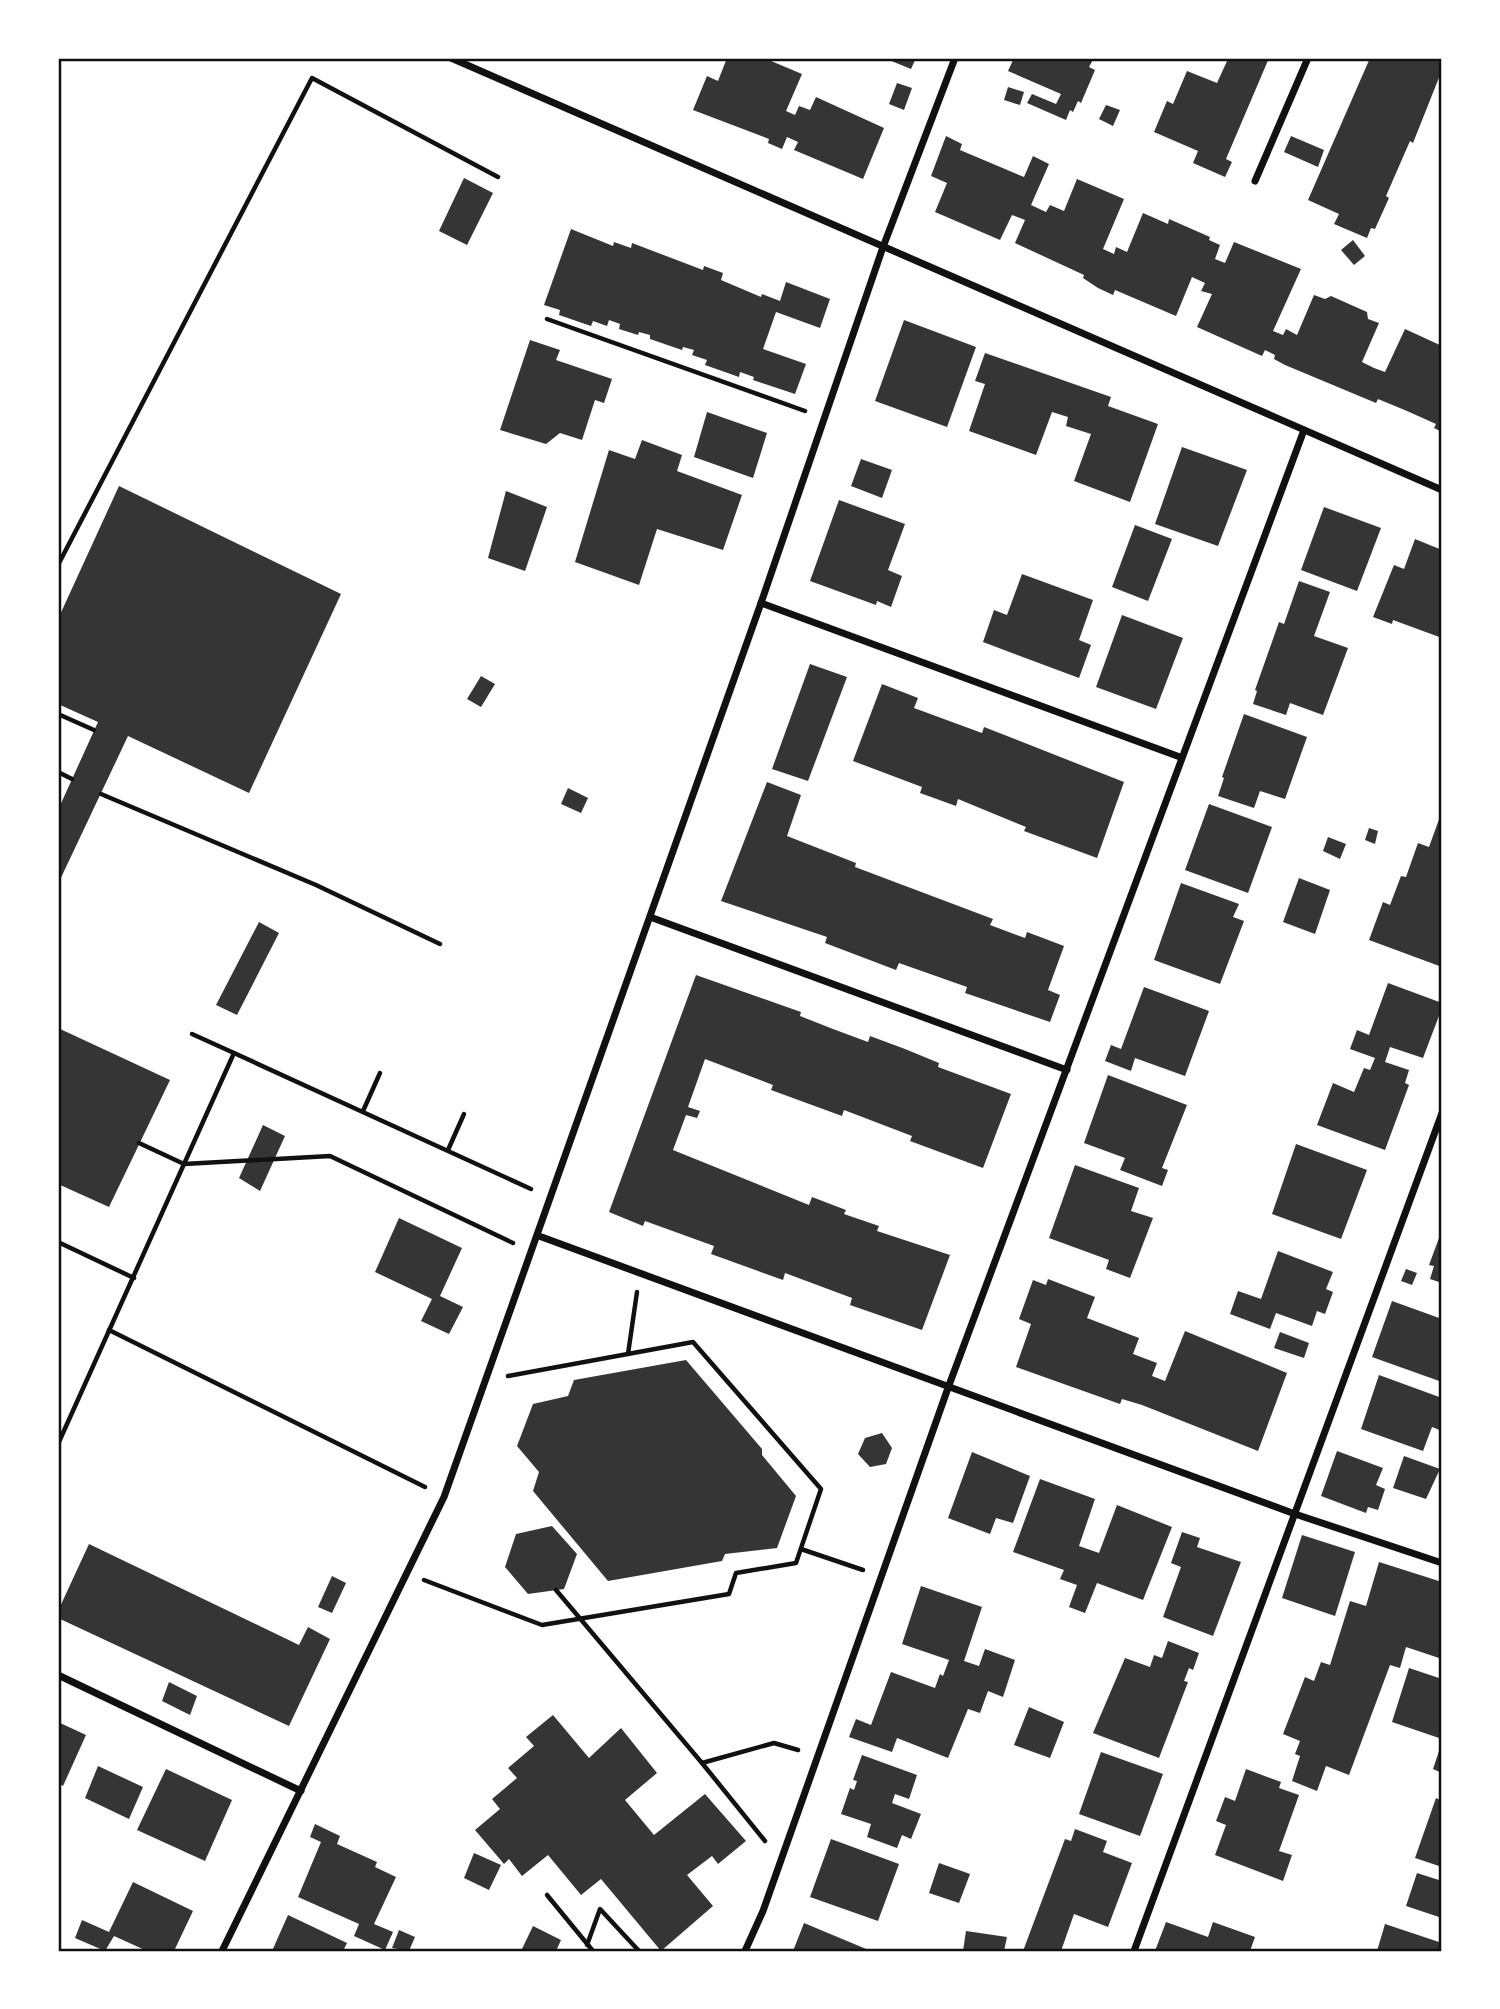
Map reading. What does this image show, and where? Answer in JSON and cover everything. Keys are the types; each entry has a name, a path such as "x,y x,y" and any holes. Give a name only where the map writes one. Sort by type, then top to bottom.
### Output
{"street":[{"path":"451,58 1442,490"},
{"path":"222,1951 444,1497 539,1236 883,247 955,58"},
{"path":"1255,181 1308,58"},
{"path":"745,1951 819,1756 948,1388 1180,757 1304,430"},
{"path":"761,603 1180,757"},
{"path":"650,916 1067,1070"},
{"path":"1134,1951 1440,1126 1442,1114"},
{"path":"539,1236 1295,1514 1442,1563"},
{"path":"58,1675 301,1791"}],"path":[{"path":"58,565 312,78 498,177"},
{"path":"547,319 825,418"},
{"path":"58,714 94,730"},
{"path":"58,772 72,779"},
{"path":"101,793 316,885 440,944"},
{"path":"192,1034 552,1198"},
{"path":"58,1444 234,1053"},
{"path":"363,1111 380,1073"},
{"path":"447,1150 464,1114"},
{"path":"139,1143 184,1164 330,1156 533,1252"},
{"path":"58,1242 134,1278"},
{"path":"628,1354 640,1273"},
{"path":"109,1330 444,1497"},
{"path":"408,1574 542,1625 729,1594 736,1573 796,1563 821,1489 693,1342 487,1380"},
{"path":"801,1549 882,1576"},
{"path":"556,1590 781,1861"},
{"path":"702,1763 774,1744 819,1756"},
{"path":"547,1895 593,1951"},
{"path":"587,1945 600,1909 639,1951"}],"building":[{"path":"727,58 764,58 802,74 786,111 795,115 799,106 810,110 816,97 884,128 863,179 794,150 798,142 787,137 782,149 768,143 769,139 693,110 707,76 718,81"},
{"path":"884,58 916,58 911,69"},
{"path":"1014,58 1094,58 1089,67 1095,70 1081,103 1078,101 1073,112 1070,110 1066,120 1027,103 1032,94 1056,104 1061,94 1008,71"},
{"path":"1219,58 1269,58 1226,159 1232,162 1225,177 1193,163 1198,151 1154,132 1167,101 1173,104 1187,71 1217,83 1227,61"},
{"path":"1370,58 1442,58 1442,70 1413,143 1410,141 1386,196 1389,198 1375,229 1371,228 1367,238 1334,224 1339,214 1308,200"},
{"path":"897,83 912,88 904,110 889,104"},
{"path":"1008,87 1024,92 1020,105 1004,100"},
{"path":"1106,105 1120,110 1113,126 1099,119"},
{"path":"946,136 962,144 960,150 1024,177 1033,156 1049,164 1031,205 1046,212 1050,205 1064,211 1077,179 1124,199 1103,249 1114,254 1116,247 1127,252 1143,213 1168,224 1169,219 1210,237 1209,240 1220,245 1215,259 1225,263 1234,242 1301,269 1273,331 1283,335 1286,329 1297,335 1314,295 1325,299 1331,296 1367,312 1368,319 1379,323 1362,362 1374,368 1385,372 1405,329 1442,346 1442,432 1434,428 1436,424 1407,411 1378,399 1376,403 1285,365 1265,350 1262,356 1197,327 1212,294 1201,291 1205,283 1192,277 1176,316 1115,290 1113,295 1083,278 1084,275 1015,243 1025,220 1012,215 1000,240 935,212 947,183 931,176"},
{"path":"1291,136 1324,150 1318,167 1284,152"},
{"path":"464,178 493,193 467,245 439,231"},
{"path":"571,229 613,246 614,242 631,248 632,243 703,270 704,266 723,273 721,280 761,297 762,294 780,301 786,282 830,299 820,328 776,312 763,349 806,364 795,394 753,380 754,377 740,372 739,377 705,365 707,360 692,355 694,350 683,347 682,350 650,339 650,335 639,332 638,335 619,329 620,324 609,320 607,326 593,321 591,326 559,315 560,310 544,305"},
{"path":"1353,240 1365,256 1354,265 1341,250"},
{"path":"904,320 976,347 947,427 875,401"},
{"path":"530,340 560,350 556,360 612,379 604,403 595,400 582,440 560,433 546,444 500,430"},
{"path":"985,353 1111,397 1108,406 1158,424 1130,502 1074,481 1091,434 1066,426 1068,417 1052,412 1036,455 969,431 985,384 975,381"},
{"path":"707,412 767,433 753,478 694,457"},
{"path":"642,440 682,455 677,471 742,495 723,550 657,529 639,585 575,562 609,450 635,459"},
{"path":"1182,447 1247,470 1218,546 1155,524"},
{"path":"861,459 892,470 882,498 851,486"},
{"path":"119,486 341,594 249,793 128,736 58,884 58,810 98,722 58,704 58,619"},
{"path":"506,491 547,507 525,571 488,558"},
{"path":"839,500 905,524 888,570 902,576 891,607 877,601 876,605 810,581"},
{"path":"1324,507 1381,528 1357,591 1301,570"},
{"path":"1135,525 1172,539 1148,601 1112,587"},
{"path":"1415,539 1442,550 1442,638 1393,620 1392,624 1373,617 1394,565 1404,569"},
{"path":"1022,574 1093,600 1079,640 1091,645 1079,678 983,642 994,610 1007,615"},
{"path":"1299,581 1330,592 1314,636 1348,648 1323,715 1290,703 1286,715 1253,704 1257,691 1255,690 1279,622 1284,624"},
{"path":"1122,615 1183,638 1156,709 1096,687"},
{"path":"810,664 847,677 808,781 772,769"},
{"path":"481,676 495,684 481,707 467,699"},
{"path":"882,684 918,698 914,708 982,733 984,727 1124,782 1097,858 1024,831 1026,827 958,799 956,806 920,793 922,787 853,761"},
{"path":"1244,714 1307,737 1285,799 1260,791 1254,808 1218,796"},
{"path":"767,782 801,795 787,836 856,863 855,867 993,919 990,925 1025,938 1027,932 1064,946 1048,990 1060,995 1050,1022 965,993 967,987 899,963 896,970 825,943 827,937 721,901"},
{"path":"568,788 588,798 581,813 561,804"},
{"path":"1209,804 1272,827 1248,893 1185,870"},
{"path":"1442,811 1442,967 1369,940 1383,902 1390,905 1401,876 1406,877 1418,843 1429,847"},
{"path":"1369,828 1378,831 1375,844 1365,840"},
{"path":"1328,837 1346,844 1340,859 1323,851"},
{"path":"1299,878 1330,890 1315,934 1283,922"},
{"path":"1181,883 1239,904 1233,917 1244,921 1220,984 1154,960"},
{"path":"259,922 279,933 237,1015 216,1005"},
{"path":"696,975 801,1012 800,1016 868,1042 870,1036 905,1049 939,1063 938,1067 1011,1094 983,1168 910,1141 912,1136 844,1110 842,1116 771,1090 773,1085 705,1059 688,1107 700,1111 697,1118 686,1115 673,1150 809,1205 812,1197 846,1210 844,1214 879,1226 877,1231 950,1255 922,1330 850,1305 852,1298 785,1273 783,1280 711,1254 714,1246 645,1221 643,1226 609,1212"},
{"path":"1388,983 1442,1003 1442,1008 1423,1058 1390,1047 1385,1062 1409,1070 1405,1083 1409,1085 1385,1150 1317,1125 1333,1083 1354,1092 1364,1068 1370,1070 1375,1058 1350,1049 1357,1030 1369,1035"},
{"path":"1144,987 1209,1011 1185,1076 1135,1058 1131,1071 1105,1061 1111,1045 1121,1049"},
{"path":"58,1028 170,1080 109,1207 58,1184"},
{"path":"1108,1075 1187,1105 1162,1168 1168,1170 1162,1186 1120,1170 1125,1158 1084,1143"},
{"path":"263,1125 285,1136 260,1191 239,1178"},
{"path":"1296,1144 1367,1170 1341,1239 1272,1214"},
{"path":"1075,1165 1139,1188 1131,1211 1153,1218 1130,1278 1106,1269 1109,1260 1049,1238"},
{"path":"399,1218 462,1248 440,1296 463,1307 449,1334 421,1321 432,1299 375,1272"},
{"path":"1442,1230 1442,1283 1430,1279 1434,1266 1429,1265"},
{"path":"1278,1251 1333,1272 1326,1289 1333,1292 1325,1314 1317,1311 1312,1326 1276,1313 1270,1329 1230,1314 1238,1291 1261,1299"},
{"path":"1406,1269 1417,1273 1412,1285 1401,1281"},
{"path":"1048,1279 1095,1297 1087,1318 1139,1338 1133,1354 1157,1363 1152,1376 1165,1381 1185,1331 1287,1373 1258,1451 1142,1405 1122,1399 1120,1404 1016,1367 1031,1324 1019,1319 1033,1280 1046,1285"},
{"path":"1392,1301 1442,1319 1442,1382 1372,1357"},
{"path":"1280,1332 1309,1343 1304,1358 1274,1348"},
{"path":"686,1360 762,1449 762,1455 796,1496 777,1548 725,1554 722,1561 608,1581 533,1491 539,1472 517,1446 533,1404 568,1396 574,1380"},
{"path":"1379,1375 1442,1398 1442,1431 1432,1427 1423,1451 1361,1429"},
{"path":"882,1433 892,1448 886,1464 870,1467 858,1454 865,1438"},
{"path":"1337,1451 1383,1468 1376,1485 1385,1489 1378,1510 1368,1507 1366,1513 1321,1496"},
{"path":"972,1452 1030,1476 1013,1523 996,1518 990,1534 948,1518"},
{"path":"1404,1456 1440,1469 1426,1499 1393,1488"},
{"path":"1040,1479 1095,1499 1079,1546 1099,1553 1117,1505 1172,1527 1143,1600 1097,1583 1085,1613 1069,1607 1077,1585 1060,1579 1064,1570 1013,1552"},
{"path":"552,1526 577,1554 564,1589 528,1594 505,1567 516,1534"},
{"path":"1182,1532 1200,1538 1197,1547 1241,1562 1213,1636 1163,1617 1181,1567 1171,1563"},
{"path":"1302,1535 1355,1552 1335,1616 1282,1598"},
{"path":"89,1544 299,1645 308,1627 330,1639 289,1726 58,1618 58,1611"},
{"path":"1379,1562 1442,1582 1442,1659 1406,1647 1400,1668 1390,1665 1349,1775 1326,1766 1317,1791 1292,1781 1300,1756 1295,1754 1300,1741 1283,1734 1305,1677 1314,1681 1321,1662 1330,1665 1350,1601 1366,1606"},
{"path":"332,1576 346,1583 332,1613 318,1607"},
{"path":"921,1586 982,1607 964,1661 979,1666 985,1649 1015,1660 1003,1697 988,1691 980,1713 968,1709 948,1758 897,1738 892,1752 849,1737 856,1719 871,1725 891,1672 935,1688 940,1674 943,1676 949,1660 902,1644"},
{"path":"1168,1641 1199,1653 1193,1670 1189,1668 1184,1681 1188,1682 1159,1758 1093,1733 1125,1658 1150,1667 1154,1655 1162,1658"},
{"path":"1409,1668 1442,1679 1442,1739 1392,1722"},
{"path":"169,1682 197,1696 190,1715 162,1701"},
{"path":"1029,1707 1064,1722 1050,1758 1014,1745"},
{"path":"553,1715 589,1758 621,1728 657,1773 625,1800 654,1835 705,1794 746,1841 718,1864 712,1856 687,1875 713,1906 661,1951 601,1879 581,1895 548,1855 522,1876 509,1859 504,1864 475,1830 500,1809 492,1799 517,1778 508,1768 534,1746 526,1737"},
{"path":"58,1722 86,1735 63,1786 58,1783"},
{"path":"1439,1751 1442,1752 1442,1773 1433,1769"},
{"path":"1101,1752 1163,1774 1140,1836 1079,1814"},
{"path":"862,1755 917,1775 909,1799 895,1794 892,1803 921,1814 911,1839 902,1835 897,1848 867,1837 871,1824 841,1814 850,1788 854,1790 857,1781 853,1780"},
{"path":"98,1766 143,1787 129,1819 85,1798"},
{"path":"166,1769 232,1800 205,1861 137,1830"},
{"path":"1246,1769 1281,1782 1279,1788 1299,1795 1279,1851 1292,1855 1283,1881 1215,1855 1226,1825 1216,1821 1225,1797 1235,1801"},
{"path":"1436,1798 1442,1801 1442,1867 1415,1858"},
{"path":"315,1824 340,1836 337,1844 377,1862 375,1867 396,1877 374,1924 393,1932 385,1950 354,1936 359,1924 298,1897 321,1842 310,1837"},
{"path":"1075,1829 1107,1841 1103,1852 1132,1863 1108,1927 1074,1914 1061,1951 1023,1951 1065,1839 1071,1841"},
{"path":"831,1839 899,1864 878,1921 810,1897"},
{"path":"474,1853 501,1865 489,1890 464,1878"},
{"path":"939,1863 970,1874 959,1903 929,1893"},
{"path":"1417,1873 1442,1881 1442,1918 1406,1906"},
{"path":"133,1882 193,1911 174,1951 147,1951 114,1936 105,1951 75,1938 82,1920 109,1932"},
{"path":"288,1915 347,1943 343,1951 272,1951"},
{"path":"1166,1922 1208,1937 1213,1922 1255,1937 1250,1951 1155,1951"},
{"path":"804,1923 871,1951 793,1951"},
{"path":"1385,1924 1442,1943 1442,1951 1377,1951"},
{"path":"533,1926 561,1940 556,1951 521,1951"},
{"path":"399,1930 415,1937 409,1951 392,1948"},
{"path":"966,1931 1007,1937 1004,1951 963,1951"}]}
